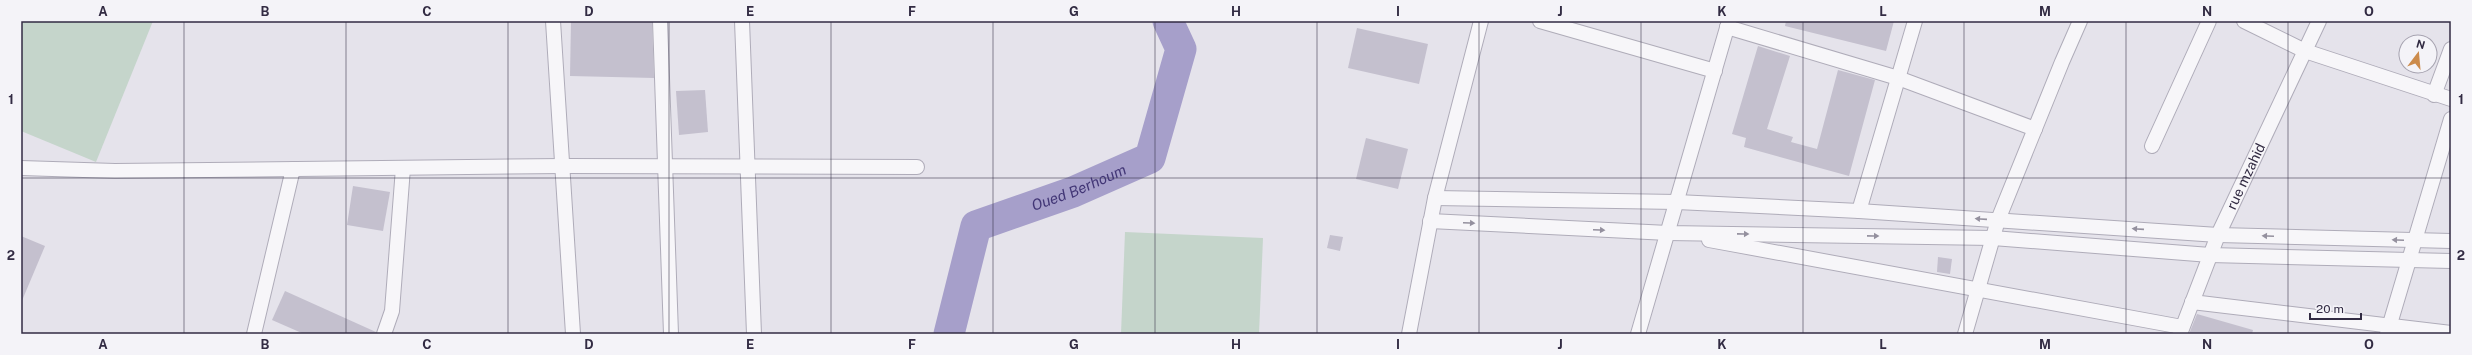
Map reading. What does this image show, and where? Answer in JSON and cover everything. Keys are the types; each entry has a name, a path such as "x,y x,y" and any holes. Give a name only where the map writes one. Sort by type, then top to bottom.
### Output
{"street":[{"path":"554,21 573,334"},
{"path":"660,21 671,334"},
{"path":"742,21 754,334"},
{"path":"1409,334 1435,198 1481,21"},
{"path":"1540,21 1715,71"},
{"path":"1859,211 1915,21"},
{"path":"1965,334 1998,220 2080,21"},
{"path":"2152,146 2209,21"},
{"path":"2244,21 2305,50 2451,100"},
{"name":"rue mzahid","path":"2181,330 2218,235 2319,21"},
{"path":"1638,334 1728,24 1898,78 2035,129"},
{"path":"2434,95 2451,49"},
{"path":"2388,330 2451,119"},
{"path":"21,168 115,171 564,166 917,167"},
{"path":"384,334 392,311 403,168"},
{"path":"254,334 293,169"},
{"path":"1435,198 1677,202 1859,211 2218,235 2451,241"},
{"path":"1430,222 1668,233 1993,238 2210,254 2451,261"},
{"path":"1668,233 1978,289 2181,330"},
{"path":"2192,302 2388,330 2451,333"}],"shaded area":[{"path":"21,21 153,21 96,162 21,131"},
{"path":"1125,232 1263,238 1259,334 1121,334"}],"building":[{"path":"571,21 652,21 654,78 570,76"},
{"path":"1786,21 1894,21 1886,51 1785,26"},
{"path":"1357,28 1428,44 1419,84 1348,68"},
{"path":"1758,46 1790,56 1767,129 1793,137 1791,142 1817,149 1838,70 1875,80 1849,176 1744,147 1746,138 1732,134"},
{"path":"705,90 708,132 679,135 676,91"},
{"path":"1366,138 1408,149 1398,189 1356,179"},
{"path":"353,186 390,192 383,231 347,225"},
{"path":"1330,235 1343,237 1340,251 1327,248"},
{"path":"21,236 45,246 21,303"},
{"path":"1938,257 1952,259 1950,274 1937,272"},
{"path":"285,291 376,332 376,334 304,334 272,320"},
{"path":"2197,314 2253,330 2252,334 2189,334"}],"waterway":[{"name":"Oued Berhoum","path":"949,334 976,226 1073,192 1150,158 1181,49 1168,21"}]}
